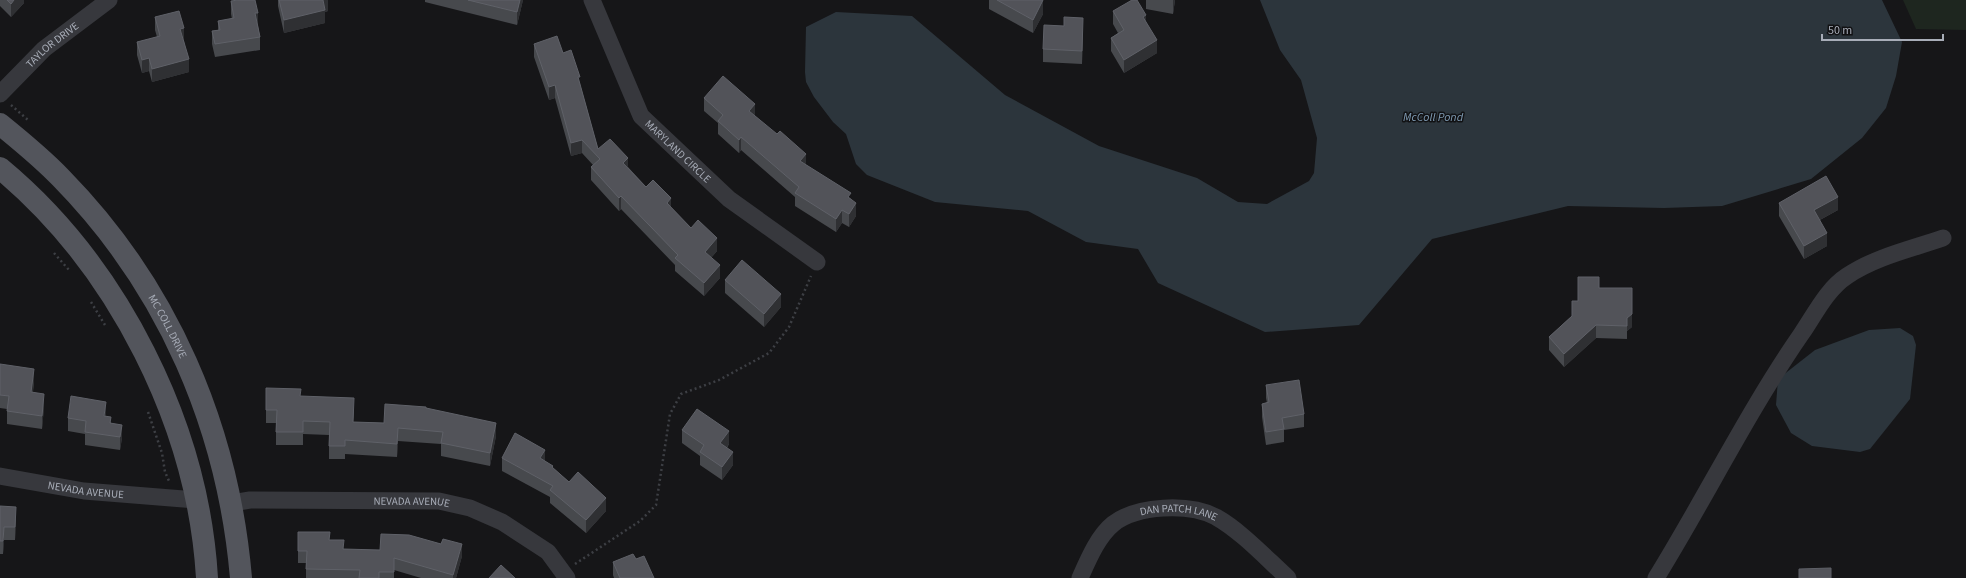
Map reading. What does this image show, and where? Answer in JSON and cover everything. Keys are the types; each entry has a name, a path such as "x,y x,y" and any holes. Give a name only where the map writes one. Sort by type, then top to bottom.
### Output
{"main road":[{"name":"MC COLL DRIVE","path":"0,124 35,152 86,205 119,246 152,296 186,360 200,394 217,445 232,502 241,578"},
{"path":"0,168 35,200 81,252 125,316 153,371 180,436 190,472 186,500 207,578"}],"street":[{"name":"TAYLOR DRIVE","path":"0,94 44,49 109,0"},
{"name":"MARYLAND CIRCLE","path":"592,0 641,116 729,199 817,262"},
{"path":"1656,578 1690,523 1781,364 1828,294 1846,276 1877,260 1943,238"},
{"name":"NEVADA AVENUE","path":"0,476 84,491 186,500"},
{"name":"NEVADA AVENUE","path":"232,502 250,500 439,501 470,508 502,522 548,552 565,575"},
{"name":"DAN PATCH LANE","path":"1080,578 1086,563 1101,538 1113,524 1125,516 1172,507 1198,511 1216,518 1239,534 1288,578"}],"path":[{"path":"50,248 70,271"},
{"path":"565,575 640,521 656,505 670,414 681,394 719,380 769,353 789,327 817,262"},
{"path":"88,296 108,330"},
{"path":"148,411 162,453 165,472 186,500"}],"shaded area":[{"path":"1903,0 1966,0 1966,30 1916,29"}],"water":[{"name":"McColl Pond","path":"1260,0 1882,0 1902,42 1896,76 1886,108 1862,138 1811,179 1722,206 1664,208 1568,206 1432,239 1359,325 1265,332 1158,283 1138,249 1086,242 1028,211 935,202 867,175 856,164 846,134 833,122 814,97 806,82 806,27 836,12 912,16 1005,95 1099,146 1197,178 1238,202 1267,204 1309,181 1314,173 1317,138 1301,80 1280,50"},
{"path":"1900,328 1913,336 1916,345 1910,399 1870,449 1860,452 1812,446 1791,433 1776,405 1778,379 1815,350 1869,330"}],"building":[{"path":"7,0 14,0 11,4"},
{"path":"255,0 258,13 255,13 260,37 215,44 212,31 220,30 218,21 234,18 231,1"},
{"path":"279,0 323,0 325,10 284,20"},
{"path":"468,0 520,0 517,12"},
{"path":"997,0 1043,0 1033,20"},
{"path":"1132,0 1137,0 1146,15 1143,17 1157,40 1124,60 1111,38 1124,30 1113,11"},
{"path":"179,11 184,28 180,29 189,59 152,69 149,58 142,60 137,42 160,36 155,17"},
{"path":"1064,17 1083,18 1082,51 1043,49 1044,25 1064,26"},
{"path":"557,36 563,53 571,50 580,77 578,77 598,149 610,139 628,158 623,163 646,187 653,180 671,198 667,203 691,228 698,220 717,238 705,252 720,265 704,283 675,258 678,255 621,196 619,198 591,167 600,159 582,140 571,143 555,85 549,87 534,44"},
{"path":"723,76 755,104 749,111 777,134 780,131 806,154 800,161 851,193 848,197 856,203 849,214 842,210 836,219 795,193 799,187 741,137 739,140 718,121 723,115 704,98"},
{"path":"1826,176 1838,197 1814,210 1827,233 1804,246 1779,203"},
{"path":"742,260 781,294 764,314 725,280"},
{"path":"1578,277 1599,277 1599,288 1632,288 1632,314 1627,318 1627,326 1596,325 1564,354 1549,337 1572,316 1572,301 1578,301"},
{"path":"0,364 34,369 31,392 44,394 42,416 7,411 9,396 0,395"},
{"path":"1299,380 1304,414 1282,418 1284,429 1266,432 1262,404 1269,402 1266,385"},
{"path":"266,388 301,389 300,396 354,398 353,422 384,423 385,404 426,407 496,423 490,453 441,443 443,432 398,428 397,444 345,440 345,446 329,446 330,422 303,421 303,432 276,432 277,410 266,410"},
{"path":"71,396 106,402 104,416 111,417 110,423 122,425 120,437 85,432 86,421 68,418"},
{"path":"697,409 729,431 720,443 733,452 722,467 700,452 704,445 682,430"},
{"path":"515,433 545,450 540,458 553,466 552,467 569,482 578,472 606,498 586,520 550,490 553,486 502,458"},
{"path":"0,506 16,507 15,527 4,527 3,541 0,541"},
{"path":"298,532 330,532 329,540 344,540 343,549 380,550 381,534 409,535 441,544 443,539 462,544 453,575 394,558 394,572 379,572 379,578 359,578 360,570 306,569 307,551 298,551"},
{"path":"633,554 636,559 644,556 654,578 620,578 613,562"},
{"path":"501,565 515,578 489,578"},
{"path":"1831,568 1831,578 1799,578 1799,569"}]}
